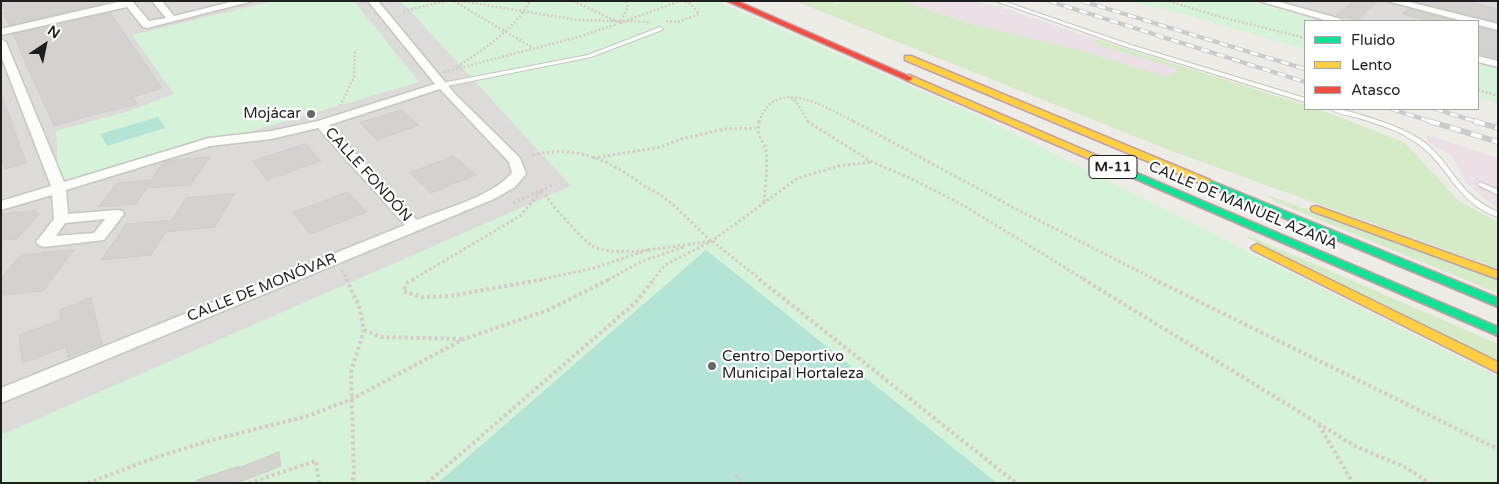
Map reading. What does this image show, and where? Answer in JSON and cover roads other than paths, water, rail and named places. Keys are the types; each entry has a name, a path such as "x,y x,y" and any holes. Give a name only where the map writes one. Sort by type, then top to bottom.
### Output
{"highway":[{"name":"CALLE DE MANUEL AZAÑA","path":"730,1 1498,332"},
{"name":"CALLE DE MANUEL AZAÑA","path":"1200,167 899,54 1498,303"},
{"path":"1052,141 1152,196"},
{"path":"1302,204 1498,275"},
{"path":"1247,242 1498,368"}],"street":[{"path":"1,32 129,4 152,1"},
{"path":"157,1 172,19"},
{"path":"129,4 147,25 248,1"},
{"path":"1,206 209,142 271,135 321,124 442,86 373,1"},
{"path":"1264,1 1334,20"},
{"path":"1392,1 1470,20"},
{"path":"1479,22 1498,27"},
{"path":"1,42 59,188 62,219"},
{"path":"1479,59 1498,64"},
{"name":"CALLE DE MONÓVAR","path":"1,396 489,196 510,184 519,174 515,161 442,86"},
{"name":"CALLE FONDÓN","path":"321,124 414,226"}],"lane":[{"path":"998,1 1129,46 1304,100"},
{"path":"442,86 589,56 660,29"},
{"path":"1336,110 1399,130 1423,144 1431,151 1463,191 1479,204 1498,215"},
{"path":"1480,184 1498,193"}],"railway":[{"path":"1049,1 1304,82"},
{"path":"1082,1 1304,69"},
{"path":"1394,110 1433,122"},
{"path":"1438,110 1478,122"},
{"path":"1429,121 1498,142"},
{"path":"1474,121 1498,128"}],"place":[{"name":"Mojácar","path":"311,114"},
{"name":"Centro Deportivo Municipal Hortaleza","path":"712,366"}]}
